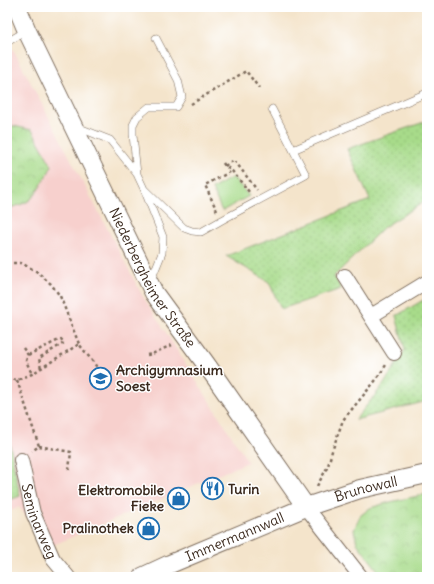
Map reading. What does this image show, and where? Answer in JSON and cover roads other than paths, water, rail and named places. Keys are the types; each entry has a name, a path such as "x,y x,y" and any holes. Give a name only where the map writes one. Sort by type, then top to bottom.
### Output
{"street":[{"name":"Niederbergheimer Straße","path":"17,7 27,31 154,293 206,364 306,507"},
{"path":"345,276 394,353"},
{"path":"370,316 427,282"},
{"name":"Seminarweg","path":"21,460 33,513 53,559 68,577"},
{"name":"Brunowall","path":"306,507 360,489 427,474"},
{"path":"306,507 361,577"},
{"name":"Immermannwall","path":"142,577 306,507"}],"lane":[{"path":"7,42 27,31"},
{"path":"137,174 133,135 133,125 137,117 149,106 176,107 182,98 178,80 156,38"},
{"path":"293,150 427,94"},
{"path":"144,189 184,228 201,232 306,175 272,109"},
{"path":"73,126 110,140 137,174 163,237 162,254 150,284"}],"place":[{"name":"Archigymnasium Soest","path":"101,378"},
{"name":"Turin","path":"213,489"},
{"name":"Elektromobile Fieke","path":"179,498"},
{"name":"Pralinothek","path":"149,528"}]}
